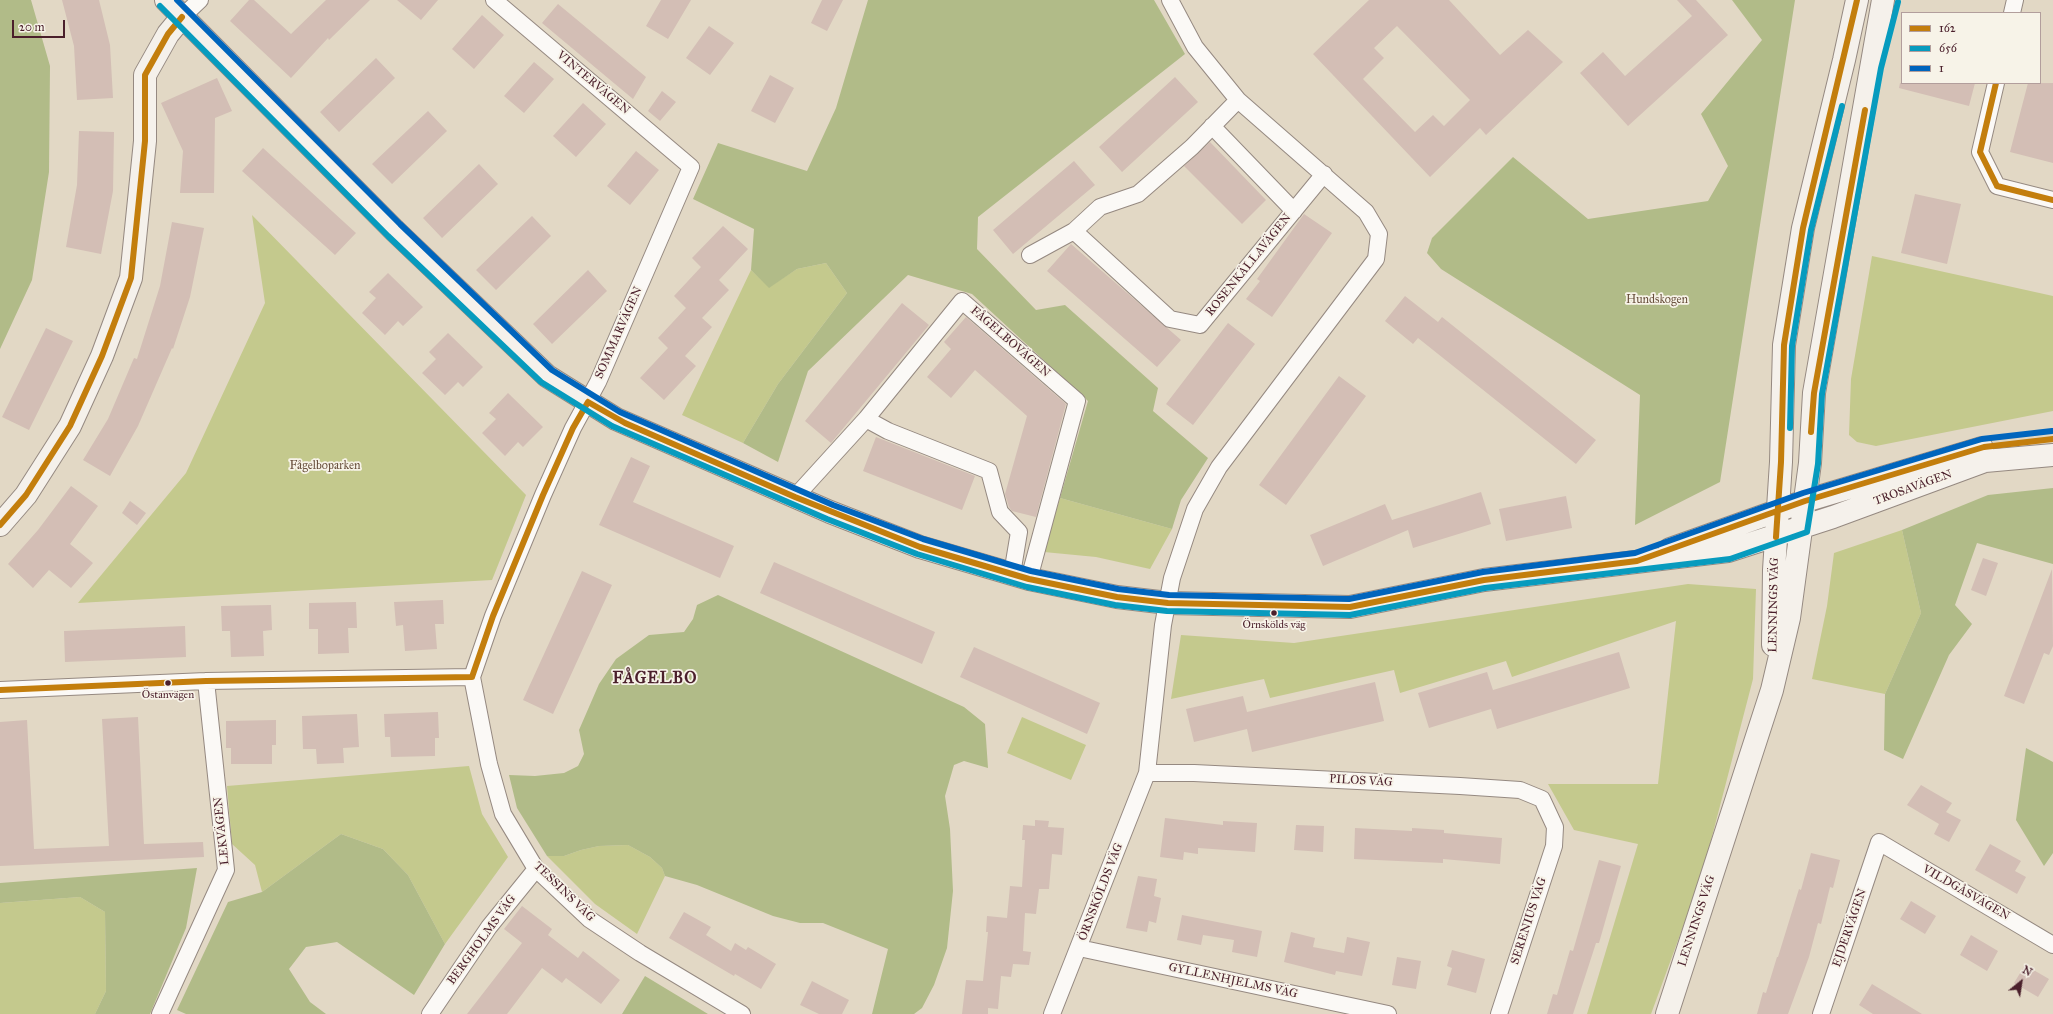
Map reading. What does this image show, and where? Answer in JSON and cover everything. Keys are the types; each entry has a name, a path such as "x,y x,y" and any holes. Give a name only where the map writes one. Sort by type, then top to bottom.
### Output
{"street":[{"path":"166,0 394,230 541,371 616,419 795,497 920,547 1020,577 1117,597 1168,603 1350,607 1484,580 1728,551 1776,537"},
{"path":"0,525 26,495 70,426 102,356 131,278 145,141 145,75 168,34 182,17 200,0"},
{"name":"VINTERVÄGEN","path":"494,0 691,167"},
{"path":"1170,0 1195,47 1238,100 1324,174"},
{"path":"1844,60 1850,0"},
{"name":"LENNINGS VÄG","path":"1772,690 1776,537 1784,345 1803,228 1857,0"},
{"name":"LENNINGS VÄG","path":"1667,1014 1772,690 1789,618 1810,463 1814,393 1873,66 1883,0"},
{"name":"LENNINGS VÄG","path":"1873,66 1890,0"},
{"path":"2012,12 2015,0"},
{"path":"1996,84 1980,152 1997,186 2053,200"},
{"path":"1030,255 1074,231 1100,207 1138,194 1192,147 1238,100"},
{"path":"1212,126 1294,211"},
{"name":"SOMMARVÄGEN","path":"472,676 493,616 543,495 573,428 588,402 691,167"},
{"name":"ROSENKÄLLAVÄGEN","path":"1074,231 1170,319 1200,325 1324,174"},
{"name":"ÖRNSKÖLDS VÄG","path":"1052,1014 1147,773 1163,625 1172,578 1195,509 1219,467 1376,259 1380,234 1366,212 1324,174"},
{"name":"FÅGELBOVÄGEN","path":"795,497 866,419 962,301 1077,401 1020,577"},
{"path":"866,419 888,431 989,471 1000,512 1019,532 1020,577"},
{"name":"TROSAVÄGEN","path":"1778,511 1805,501 1984,447 2053,439"},
{"name":"TROSAVÄGEN","path":"1776,537 1985,461 2053,455"},
{"path":"1637,561 1778,511"},
{"path":"0,690 206,681 472,676"},
{"name":"TESSINS VÄG","path":"472,676 489,764 503,814 536,869 589,919 640,953 742,1014"},
{"name":"LEKVÄGEN","path":"160,1014 226,870 206,681"},
{"name":"PILOS VÄG","path":"1147,773 1194,772 1520,790 1542,799 1556,827"},
{"name":"SERENIUS VÄG","path":"1499,1014 1554,846 1556,827"},
{"name":"VILDGÅSVÄGEN","path":"1879,842 2053,945"},
{"name":"EJDERVÄGEN","path":"1821,1014 1879,842"},
{"name":"BERGHOLMS VÄG","path":"430,1014 489,927 536,869"},
{"name":"GYLLENHJELMS VÄG","path":"1079,948 1388,1014"}],"green space":[{"path":"0,0 31,0 50,66 49,172 32,280 0,349"},
{"path":"868,0 1154,0 1185,54 978,217 977,249 1036,310 1065,305 1158,388 1153,411 1208,458 1181,500 1172,529 1060,498 1088,401 972,294 908,275 808,371 778,462 743,443 778,384 847,293 826,263 797,269 769,288 751,270 754,229 693,199 718,143 807,171 836,108"},
{"name":"Hundskogen","path":"1732,0 1795,0 1720,482 1635,525 1640,395 1441,269 1427,253 1432,238 1513,157 1588,219 1708,201 1728,166 1701,114 1762,40"},
{"name":"Fågelboparken","path":"252,215 526,495 492,580 78,603 186,473 265,303"},
{"path":"1872,256 2053,296 2053,411 1876,446 1857,442 1849,435 1851,379"},
{"path":"826,263 847,293 778,384 743,443 682,415 751,270 769,287 797,269"},
{"path":"2053,488 2053,564 1977,543 1955,605 1972,624 1949,655 1903,759 1884,750 1885,694 1921,613 1902,530 1988,495"},
{"path":"1060,498 1172,529 1150,569 1096,557 1044,552"},
{"path":"1902,530 1921,613 1885,694 1812,679 1827,606 1834,553"},
{"path":"1688,584 1756,589 1753,679 1702,875 1651,1014 1587,1014 1638,844 1574,830 1548,784 1658,784 1676,621 1512,677 1506,661 1400,693 1394,670 1270,698 1264,679 1171,699 1181,635 1294,643"},
{"path":"718,595 964,707 985,724 988,768 964,761 954,765 945,796 950,829 953,891 947,948 934,985 922,1008 914,1014 872,1014 888,949 823,923 800,923 773,916 697,885 665,876 662,868 650,857 628,845 599,846 564,856 547,856 517,808 509,775 535,776 564,773 578,766 584,754 579,730 599,684 616,659 649,635 684,632 693,619 697,605"},
{"path":"1022,717 1086,745 1071,780 1007,753"},
{"path":"2026,748 2053,762 2053,853 2044,866 2016,820"},
{"path":"469,766 482,814 508,857 445,944 408,875 383,849 341,834 262,892 255,865 232,844 227,786"},
{"path":"341,834 383,849 408,875 445,944 414,995 337,942 306,947 289,969 310,1002 326,1014 186,1014 177,1010 228,902 262,892"},
{"path":"628,845 650,857 662,868 665,876 637,934 595,904 547,856 564,856 599,846"},
{"path":"197,868 186,928 150,1014 95,1014 106,991 105,912 80,897 0,903 0,883"},
{"path":"80,897 105,912 106,991 95,1014 0,1014 0,903"},
{"path":"645,976 708,1014 622,1014"}],"building":[{"path":"62,0 99,0 110,45 113,98 77,100 74,46"},
{"path":"249,0 254,0 291,34 326,0 370,0 329,40 328,38 291,78 230,21"},
{"path":"397,0 438,0 421,20"},
{"path":"661,0 691,0 668,39 646,26"},
{"path":"822,0 843,0 827,31 811,23"},
{"path":"1369,0 1449,0 1500,55 1528,30 1563,62 1486,135 1480,128 1430,177 1313,54","holes":["1397,26 1470,100 1444,126 1433,115 1415,132 1363,79 1384,58 1374,48"]},
{"path":"1677,0 1696,0 1728,35 1628,126 1580,73 1603,52 1625,76 1692,16"},
{"path":"558,4 646,77 633,99 542,23"},
{"path":"482,15 504,35 474,69 452,49"},
{"path":"709,26 734,43 710,75 686,58"},
{"path":"376,58 395,78 339,132 320,112"},
{"path":"534,62 554,79 524,113 504,96"},
{"path":"770,75 794,88 775,123 751,111"},
{"path":"1175,77 1198,102 1122,172 1099,147"},
{"path":"217,78 232,111 215,118 214,193 180,193 183,151 161,103"},
{"path":"1900,83 1975,84 1969,106 1899,88"},
{"path":"2053,83 2053,163 2010,152 2028,84"},
{"path":"662,91 676,102 660,121 648,111"},
{"path":"583,103 606,124 576,157 553,136"},
{"path":"428,111 447,131 392,184 372,164"},
{"path":"79,131 114,132 113,191 101,254 66,247 77,185"},
{"path":"1210,142 1266,200 1242,224 1184,166"},
{"path":"263,148 356,233 335,255 242,171"},
{"path":"636,151 659,170 630,205 607,186"},
{"path":"1074,161 1095,185 1013,254 993,230"},
{"path":"479,164 498,184 442,238 423,218"},
{"path":"1915,194 1961,204 1947,264 1901,253"},
{"path":"1304,214 1332,233 1272,317 1246,299 1260,281 1257,279"},
{"path":"532,216 551,236 496,290 476,270"},
{"path":"172,222 204,228 190,297 173,349 172,348 138,426 110,476 83,460 108,419 134,358 137,359 160,286"},
{"path":"723,226 748,249 719,280 729,290 702,318 712,327 685,356 696,366 664,400 640,378 668,348 658,338 686,308 674,296 701,267 692,258"},
{"path":"1071,244 1181,340 1157,367 1047,271"},
{"path":"588,270 607,291 552,344 533,324"},
{"path":"388,273 423,307 403,326 398,321 385,335 362,313 376,298 369,292"},
{"path":"1405,296 1438,322 1442,317 1596,440 1576,464 1418,338 1413,344 1385,321"},
{"path":"902,303 929,325 831,443 805,421"},
{"path":"966,317 1066,404 1036,517 1012,511 1009,507 1005,494 1027,416 975,370 951,398 927,377 951,349 944,342"},
{"path":"1228,323 1255,344 1193,425 1166,404"},
{"path":"46,328 73,341 29,430 2,417"},
{"path":"448,333 483,367 463,387 458,382 445,395 422,373 436,359 429,352"},
{"path":"1339,376 1366,396 1286,505 1259,485"},
{"path":"508,393 543,427 523,447 518,442 505,456 482,433 496,419 489,413"},
{"path":"876,437 975,476 962,510 863,471"},
{"path":"631,457 650,466 633,502 734,546 720,578 599,525"},
{"path":"71,486 98,506 70,544 93,563 71,588 49,570 33,588 8,564 38,530"},
{"path":"1481,492 1491,524 1413,548 1408,530 1323,566 1310,535 1385,504 1392,520"},
{"path":"1566,496 1572,528 1506,541 1499,509"},
{"path":"130,501 146,513 137,525 122,513"},
{"path":"1983,558 1998,563 1986,596 1971,590"},
{"path":"774,562 935,632 922,664 760,593"},
{"path":"2052,569 2053,646 2049,655 2044,653 2024,704 2004,696"},
{"path":"582,571 612,585 553,714 523,700"},
{"path":"443,600 444,624 435,624 437,649 405,651 403,625 396,626 394,602"},
{"path":"356,602 357,628 348,628 349,653 318,654 318,629 309,629 309,603"},
{"path":"271,605 272,630 263,631 264,656 231,657 230,631 222,631 221,606"},
{"path":"185,626 186,657 65,662 64,631"},
{"path":"974,647 1100,703 1087,734 960,677"},
{"path":"1619,652 1630,688 1497,729 1491,709 1429,728 1418,693 1487,672 1493,690"},
{"path":"1375,682 1384,721 1252,752 1247,729 1194,742 1186,709 1243,696 1247,712"},
{"path":"438,712 439,738 435,738 435,756 391,757 390,737 385,737 384,714"},
{"path":"357,714 359,747 343,748 344,763 317,764 316,749 303,749 302,716"},
{"path":"138,717 144,844 203,842 204,857 0,866 0,722 27,720 34,849 109,846 102,719"},
{"path":"276,720 276,745 272,745 272,764 231,764 231,748 226,748 226,721"},
{"path":"1921,785 1952,803 1946,812 1961,820 1949,842 1934,834 1939,824 1907,805"},
{"path":"1165,818 1223,825 1223,821 1257,823 1255,852 1198,848 1198,854 1184,852 1183,860 1160,857"},
{"path":"1035,820 1049,821 1048,827 1064,828 1062,855 1052,854 1049,889 1039,889 1036,914 1025,913 1023,951 1031,952 1029,965 1013,964 1011,977 1001,976 998,1009 988,1008 988,1014 962,1014 966,980 983,981 988,932 986,932 987,916 1007,918 1010,886 1022,887 1025,840 1022,840 1023,825 1035,826"},
{"path":"1296,825 1324,826 1323,852 1294,850"},
{"path":"1355,828 1412,831 1412,828 1444,830 1444,833 1502,838 1500,864 1443,859 1443,863 1354,859"},
{"path":"1990,844 2021,861 2015,871 2026,877 2017,894 1975,870"},
{"path":"1811,853 1840,860 1833,888 1830,887 1821,924 1818,923 1809,957 1788,1014 1757,1014 1763,992 1766,993 1799,889 1801,890"},
{"path":"1599,860 1621,866 1599,943 1596,943 1573,1014 1547,1014 1553,994 1557,995 1570,950 1573,951"},
{"path":"1138,876 1157,879 1154,896 1161,898 1156,923 1149,921 1147,932 1126,928"},
{"path":"1911,901 1936,916 1925,934 1900,919"},
{"path":"522,906 552,929 548,935 578,958 583,951 620,980 601,1004 566,978 562,983 542,968 507,1014 467,1014 522,943 504,929"},
{"path":"684,912 711,927 706,935 731,951 735,943 746,950 748,947 776,964 761,989 735,974 734,976 669,938"},
{"path":"1182,915 1262,931 1257,957 1232,952 1234,940 1203,935 1201,945 1177,940"},
{"path":"1291,932 1315,938 1313,947 1344,953 1347,937 1370,942 1362,976 1336,971 1335,975 1284,962"},
{"path":"1971,935 1998,951 1987,971 1960,955"},
{"path":"1452,950 1485,959 1476,993 1447,985 1452,968 1447,966"},
{"path":"1397,957 1421,961 1416,989 1392,985"},
{"path":"2025,965 2049,979 2038,997 2014,983"},
{"path":"812,981 849,1000 842,1014 819,1014 800,1005"},
{"path":"1872,984 1922,1014 1873,1014 1859,1005"}],"transit line":[{"name":"1","path":"177,0 400,224 552,370 620,412 833,505 923,539 1031,571 1118,589 1169,595 1349,599 1483,572 1635,553 1803,493 1982,439 2052,431"},
{"name":"162","path":"1776,537 1781,462 1784,345 1803,228 1857,0"},
{"name":"656","path":"160,6 388,236 541,382 612,426 827,519 917,554 1027,587 1115,605 1167,611 1350,615 1485,588 1730,559 1807,532 1818,464 1822,394 1881,68 1898,2"},
{"name":"162","path":"0,525 26,495 70,426 102,356 131,278 145,141 145,75 168,34 182,17"},
{"name":"162","path":"1996,84 1980,152 1997,186"},
{"name":"656","path":"1790,428 1792,346 1811,230 1842,106"},
{"name":"162","path":"1811,432 1814,393 1865,110"},
{"name":"162","path":"1997,186 2053,200"},
{"name":"162","path":"588,402 625,423 795,497 920,547 1029,579 1117,597 1168,603 1350,607 1484,580 1637,561 1805,501 1984,447 2053,439"},
{"name":"162","path":"472,677 493,616 543,495 573,428 588,402"},
{"name":"162","path":"0,690 206,681 472,677"}],"place":[{"name":"Örnskölds väg","path":"1274,613"},
{"name":"Östanvägen","path":"168,683"}],"district":[{"name":"FÅGELBO","path":"655,679"}]}
